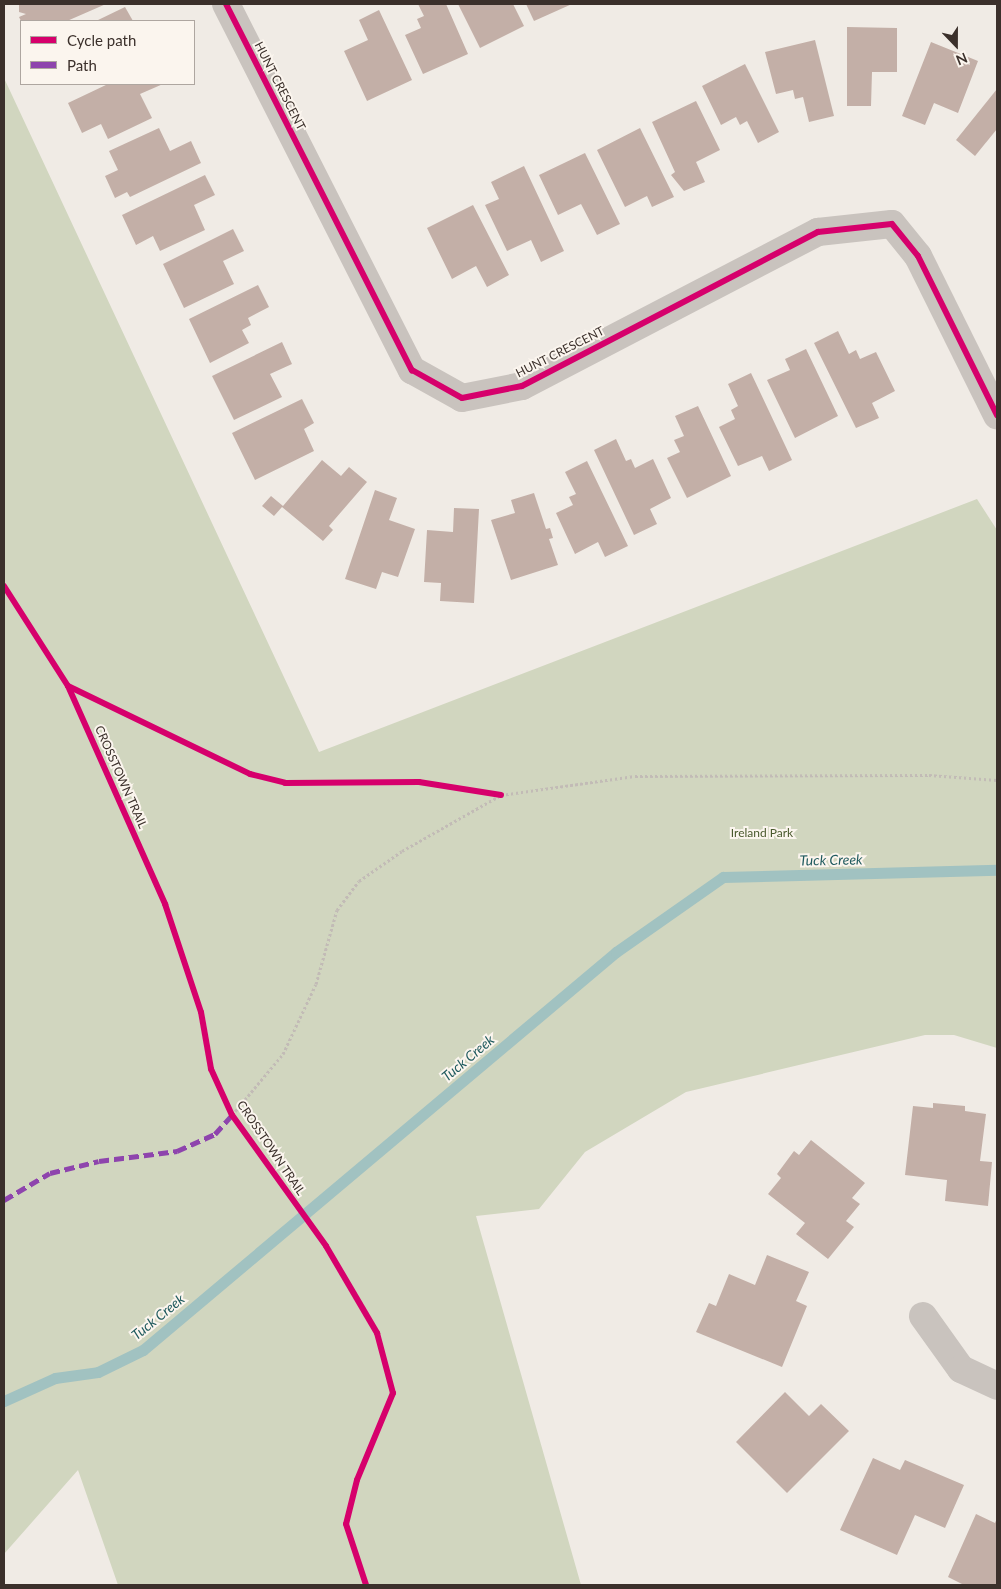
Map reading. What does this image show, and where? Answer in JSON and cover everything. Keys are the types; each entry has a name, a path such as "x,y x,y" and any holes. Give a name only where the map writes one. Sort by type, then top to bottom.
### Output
{"street":[{"name":"HUNT CRESCENT","path":"226,4 412,370 462,398 522,386 818,232 892,224 918,256 997,415"},
{"path":"923,1316 961,1369 997,1386"}],"path":[{"path":"483,792 501,795 635,776 919,775 997,780"},
{"path":"232,1115 283,1054 316,984 337,910 359,881 402,851 501,795"}],"green space":[{"name":"Ireland Park","path":"4,78 319,752 977,499 997,530 997,1048 954,1035 925,1035 686,1092 585,1152 539,1209 476,1216 581,1585 118,1585 78,1470 4,1554"}],"building":[{"path":"19,4 106,4 69,20 20,20 19,17 26,14 19,12"},
{"path":"418,4 446,4 468,54 423,74 405,35 421,28 417,19 424,16"},
{"path":"458,4 513,4 524,26 480,48"},
{"path":"526,4 572,4 534,21"},
{"path":"125,7 132,20 98,20"},
{"path":"379,10 412,80 367,101 344,51 368,40 359,20"},
{"path":"847,27 897,28 897,72 872,72 871,106 847,106"},
{"path":"815,40 834,116 809,122 803,97 795,99 793,90 776,94 765,52"},
{"path":"931,42 978,61 958,113 934,103 925,125 902,116"},
{"path":"745,64 779,132 758,143 747,121 740,125 736,117 721,125 702,86"},
{"path":"106,85 161,85 140,94 152,118 108,139 101,124 82,133 68,103"},
{"path":"997,89 997,129 975,156 956,140"},
{"path":"696,101 720,150 696,162 705,182 684,191 671,175 675,172 652,122"},
{"path":"159,128 170,151 191,141 201,163 130,197 127,192 115,198 105,176 118,170 109,151"},
{"path":"640,128 674,197 652,207 647,196 625,207 597,150"},
{"path":"585,153 620,224 597,235 581,204 558,215 539,175"},
{"path":"524,166 564,251 541,262 531,240 507,251 485,205 499,199 491,182"},
{"path":"205,175 215,195 194,205 205,230 160,251 153,236 136,245 122,215"},
{"path":"473,205 509,275 487,287 476,266 452,279 427,228"},
{"path":"233,229 244,251 223,261 234,284 184,308 163,264"},
{"path":"258,285 269,307 248,318 251,325 242,330 249,343 210,363 189,319"},
{"path":"838,331 849,354 856,350 860,359 876,352 895,391 872,403 879,418 856,428 814,343"},
{"path":"282,342 292,364 270,374 282,397 234,420 212,376"},
{"path":"806,349 838,416 795,438 767,380 790,370 785,359"},
{"path":"751,373 792,460 769,471 762,456 738,466 719,427 735,419 731,410 738,406 728,384"},
{"path":"302,399 314,423 304,429 314,451 255,480 232,433"},
{"path":"698,406 731,476 687,498 667,458 680,452 674,440 684,436 675,416"},
{"path":"616,439 626,461 631,459 635,468 653,459 671,498 650,509 657,524 634,535 594,450"},
{"path":"322,460 341,476 349,467 367,482 329,526 333,530 323,541 282,507 274,516 262,506 271,496 283,506"},
{"path":"587,461 628,546 605,557 598,542 575,554 556,513 573,505 569,497 576,494 565,472"},
{"path":"375,490 397,498 389,520 415,529 398,577 382,572 376,589 345,579"},
{"path":"534,493 546,529 550,528 553,538 549,539 558,565 511,580 491,520 515,513 511,500"},
{"path":"454,508 479,509 474,603 440,601 441,583 424,582 427,530 453,532"},
{"path":"933,1103 965,1106 965,1111 986,1114 980,1161 992,1162 988,1206 945,1201 947,1180 905,1175 913,1106 933,1108"},
{"path":"811,1140 865,1183 852,1198 860,1204 846,1221 854,1227 828,1259 796,1234 805,1223 768,1194 781,1178 777,1174 794,1151 799,1155"},
{"path":"767,1255 809,1272 796,1301 807,1306 782,1367 696,1332 709,1303 716,1306 729,1274 755,1285"},
{"path":"785,1392 809,1416 821,1404 849,1431 787,1493 736,1442"},
{"path":"873,1458 900,1470 905,1460 964,1485 945,1528 915,1515 897,1555 840,1530"},
{"path":"976,1514 995,1523 997,1518 997,1585 964,1585 948,1577"}],"waterway":[{"name":"Tuck Creek","path":"4,1401 55,1378 98,1372 143,1350 616,952 723,877 997,870"}],"marked path":[{"path":"4,1200 50,1173 99,1161 177,1151 215,1134 232,1115"}],"cycle path":[{"path":"226,4 412,370 462,398 522,386 818,232 892,224 918,256 997,415"},
{"name":"CROSSTOWN TRAIL","path":"4,586 68,686 165,904 201,1012 211,1069 232,1115 326,1246 377,1333 393,1393 357,1480 346,1524 366,1585"},
{"path":"68,686 250,774 285,783 419,782 501,795"}]}
